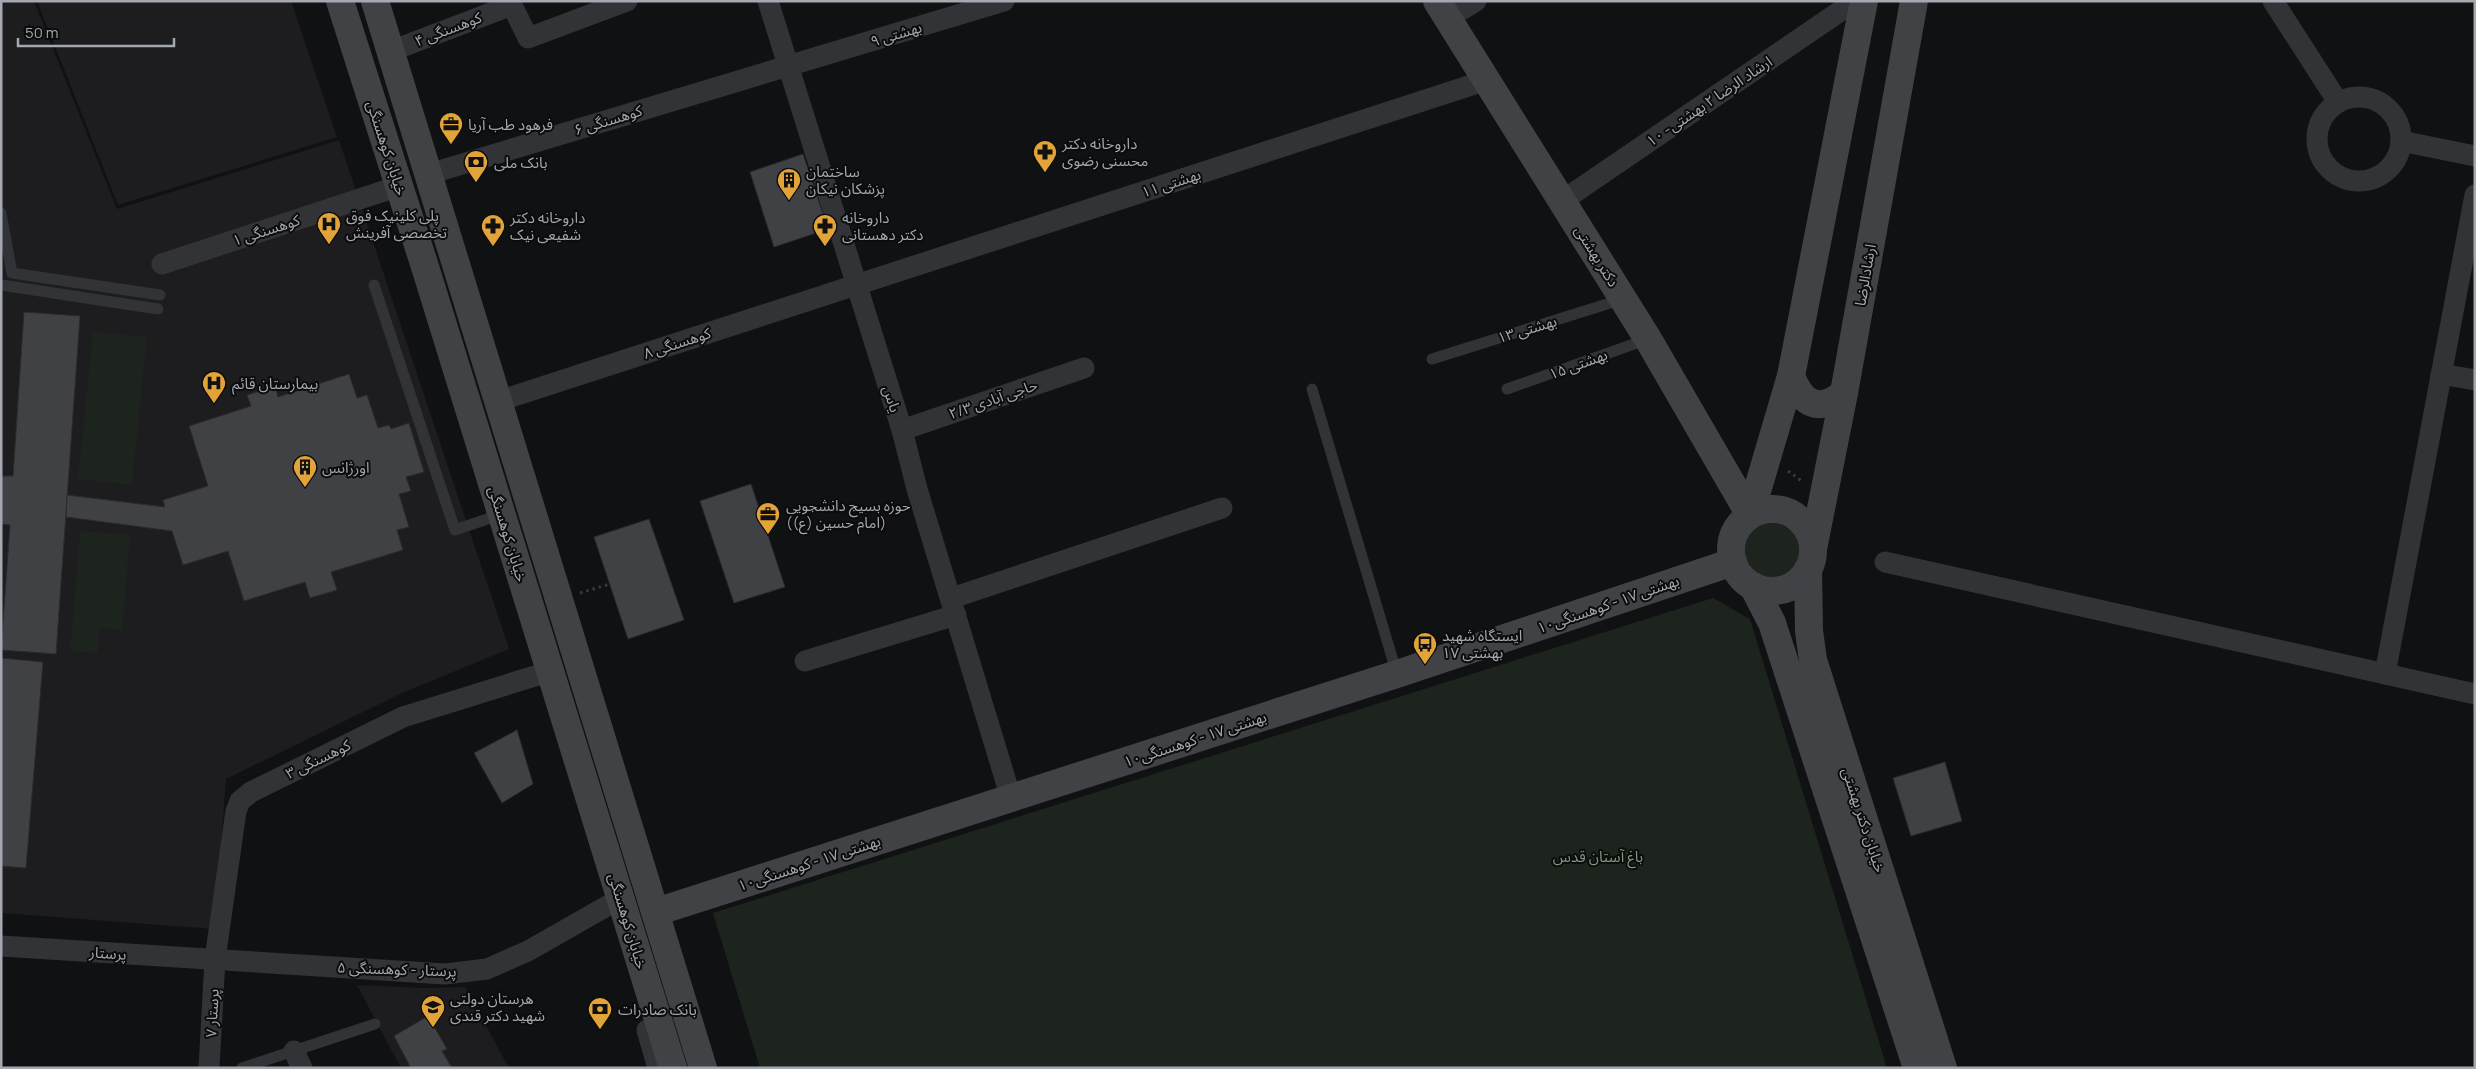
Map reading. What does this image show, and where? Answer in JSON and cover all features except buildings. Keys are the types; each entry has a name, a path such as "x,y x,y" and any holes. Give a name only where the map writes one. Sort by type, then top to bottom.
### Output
{"street":[{"name":"خیابان کوهسنگی","path":"340,1 550,671 615,902 673,1068"},
{"name":"خیابان کوهسنگی","path":"375,1 703,1068"},
{"name":"کوهسنگی ۴","path":"391,51 512,5 528,38 627,1"},
{"name":"یاس","path":"768,1 855,286 902,430 917,489 1011,798"},
{"name":"بهشتی ۹","path":"788,66 1004,1"},
{"path":"1443,10 1476,1"},
{"name":"ارشاد الرضا ۲ بهشتی- ۱۰","path":"1562,201 1855,1"},
{"path":"1750,515 1791,376 1864,1"},
{"name":"ارشادالرضا","path":"1810,559 1844,393 1914,1"},
{"path":"2273,1 2338,102"},
{"name":"دکتر بهشتی","path":"1443,10 1648,339 1750,515"},
{"name":"کوهسنگی ۶","path":"429,174 788,66"},
{"name":"بهشتی ۱۱","path":"855,286 1487,80"},
{"path":"2354,97 2370,98 2385,106 2396,118 2402,134 2401,141 2400,151 2393,166 2380,176 2364,182 2348,180 2333,173 2322,160 2317,144 2318,128 2326,113 2338,102 2354,97"},
{"path":"2401,141 2475,156"},
{"name":"کوهسنگی ۱","path":"162,264 399,186"},
{"path":"2385,674 2475,195"},
{"name":"کوهسنگی ۸","path":"499,402 855,286"},
{"name":"حاجی آبادی ۲/۳","path":"902,430 1084,368"},
{"path":"2441,374 2475,380"},
{"path":"1791,376 1796,391 1806,401 1820,405 1833,402 1844,393"},
{"path":"805,661 1222,508"},
{"path":"1770,509 1791,514 1807,528 1810,559 1802,578 1784,589 1763,590 1744,580 1732,562 1731,551 1734,535 1742,522 1750,515 1770,509"},
{"name":"خیابان دکتر بهشتی","path":"1810,559 1813,660 1942,1068"},
{"name":"بهشتی ۱۷ - کوهسنگی۱۰","path":"656,912 1397,674 1732,562"},
{"path":"1886,562 2475,694"},
{"name":"خیابان دکتر بهشتی","path":"1753,586 1772,623 1917,1068"},
{"name":"کوهسنگی ۳","path":"215,959 236,811 240,801 251,792 403,717 550,671"},
{"path":"615,902 658,1068"},
{"name":"پرستار - کوهسنگی ۵","path":"215,959 445,974 486,969 528,951 615,902"},
{"name":"پرستار","path":"3,952 215,959"},
{"name":"پرستار ۷","path":"209,1068 215,959"}],"lane":[{"path":"1,213 12,273 160,295"},
{"path":"1,284 158,309"},
{"path":"374,285 455,530 502,514"},
{"name":"بهشتی ۱۳","path":"1432,359 1623,299"},
{"name":"بهشتی ۱۵","path":"1507,389 1648,339"},
{"path":"1312,389 1397,674"},
{"path":"242,1068 298,1060 375,1024"}],"path":[{"path":"560,599 610,584"}],"shaded area":[{"name":"بیمارستان قائم","path":"1,1 34,1 117,209 339,140 509,649 402,693 226,779 215,929 1,913"},
{"path":"37,1 291,1 337,137 118,205"},
{"name":"هرستان دولتی شهید دکتر قندی","path":"357,985 424,988 465,987 509,1068 401,1068"}],"green space":[{"path":"93,332 147,337 132,485 78,479"},
{"path":"1772,523 1782,525 1791,531 1797,540 1799,550 1797,560 1791,569 1782,575 1772,577 1762,575 1753,569 1747,560 1745,550 1747,540 1753,531 1762,525"},
{"path":"80,531 130,535 122,630 100,628 98,653 70,651"},
{"name":"باغ آستان قدس","path":"1713,598 1750,619 1887,1068 760,1068 713,913"}],"place":[{"name":"فرهود طب آریا","path":"451,145"},
{"name":"داروخانه دکتر محسنی رضوی","path":"1045,173"},
{"name":"بانک ملی","path":"476,183"},
{"name":"ساختمان پزشکان نیکان","path":"789,201"},
{"name":"پلی کلینیک فوق تخصصی آفرینش","path":"329,245"},
{"name":"داروخانه دکتر شفیعی نیک","path":"493,247"},
{"name":"داروخانه دکتر دهستانی","path":"825,247"},
{"name":"بیمارستان قائم","path":"214,404"},
{"name":"اورژانس","path":"305,488"},
{"name":"حوزه بسیج دانشجویی (امام حسین (ع))","path":"768,535"},
{"name":"ایستگاه شهید بهشتی ۱۷","path":"1425,665"},
{"name":"هرستان دولتی شهید دکتر قندی","path":"433,1028"},
{"name":"بانک صادرات","path":"600,1030"}]}
